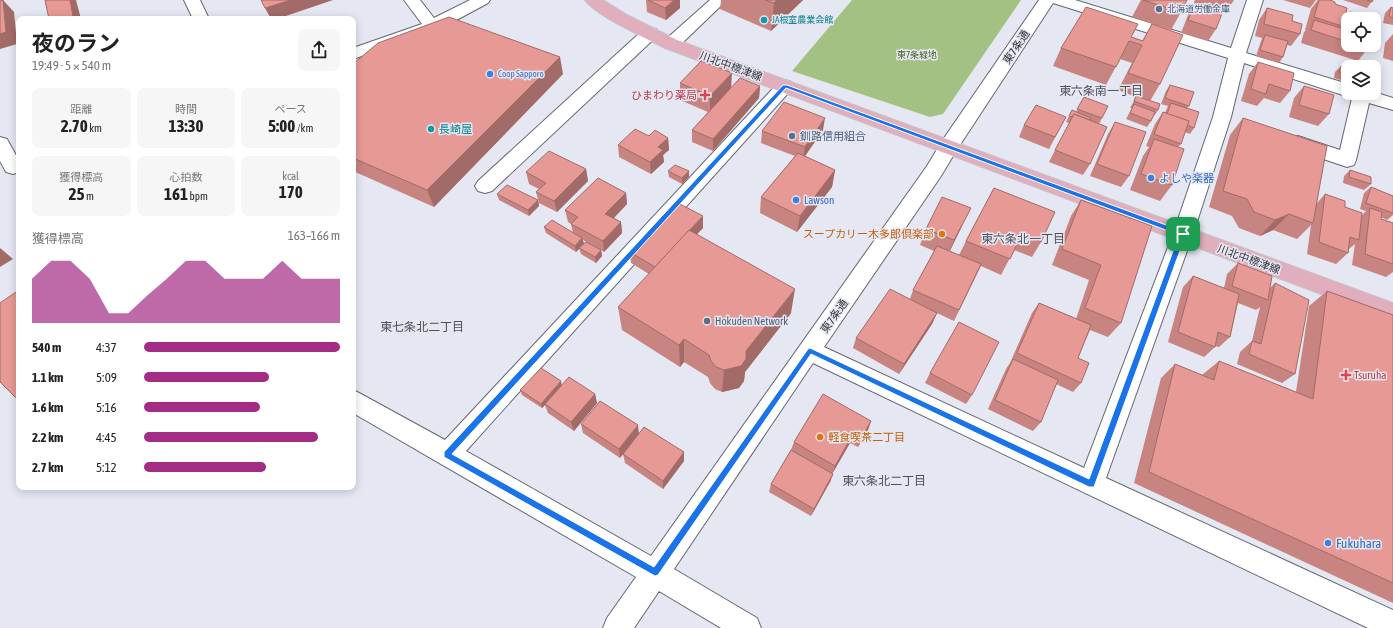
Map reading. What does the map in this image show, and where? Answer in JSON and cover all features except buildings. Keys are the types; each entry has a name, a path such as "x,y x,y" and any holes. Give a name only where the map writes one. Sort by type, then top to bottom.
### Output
{"main road":[{"name":"川北中標津線","path":"593,0 602,7 671,44 1393,312"}],"street":[{"path":"192,0 200,16"},
{"path":"412,0 432,26"},
{"path":"356,53 432,26 482,0"},
{"path":"671,44 719,0"},
{"name":"東7条通","path":"616,628 934,171 949,146 1047,0"},
{"path":"1058,0 1341,88"},
{"path":"1091,484 1183,234 1229,120 1237,55 1255,0"},
{"path":"485,186 650,33"},
{"path":"447,455 785,86"},
{"path":"1281,137 1347,160 1354,100"},
{"path":"1379,100 1393,104"},
{"path":"0,144 13,167 16,166"},
{"path":"810,351 1091,484 1393,624"},
{"path":"356,403 655,572 747,628"}],"green space":[{"name":"東7条緑地","path":"852,0 1021,0 943,114 930,117 792,71"}],"place":[{"name":"北海道労働金庫","path":"1159,9"},
{"name":"JA根室農業会館","path":"764,20"},
{"name":"Coop Sapporo","path":"490,74"},
{"name":"ひまわり薬局","path":"705,95"},
{"name":"長崎屋","path":"431,129"},
{"name":"釧路信用組合","path":"792,136"},
{"name":"よしや楽器","path":"1151,178"},
{"name":"Lawson","path":"796,200"},
{"name":"スープカリー木多郎倶楽部","path":"942,234"},
{"name":"Hokuden Network","path":"707,321"},
{"name":"Tsuruha","path":"1346,375"},
{"name":"軽食喫茶二丁目","path":"820,437"},
{"name":"Fukuhara","path":"1328,543"}],"district":[{"name":"東六条南一丁目","path":"1101,91"},
{"name":"東六条北一丁目","path":"1023,239"},
{"name":"東七条北二丁目","path":"422,327"},
{"name":"東六条北二丁目","path":"884,481"}],"route":[{"path":"785,86 1183,234 1091,484 810,351 655,572 447,455 785,86"}]}
